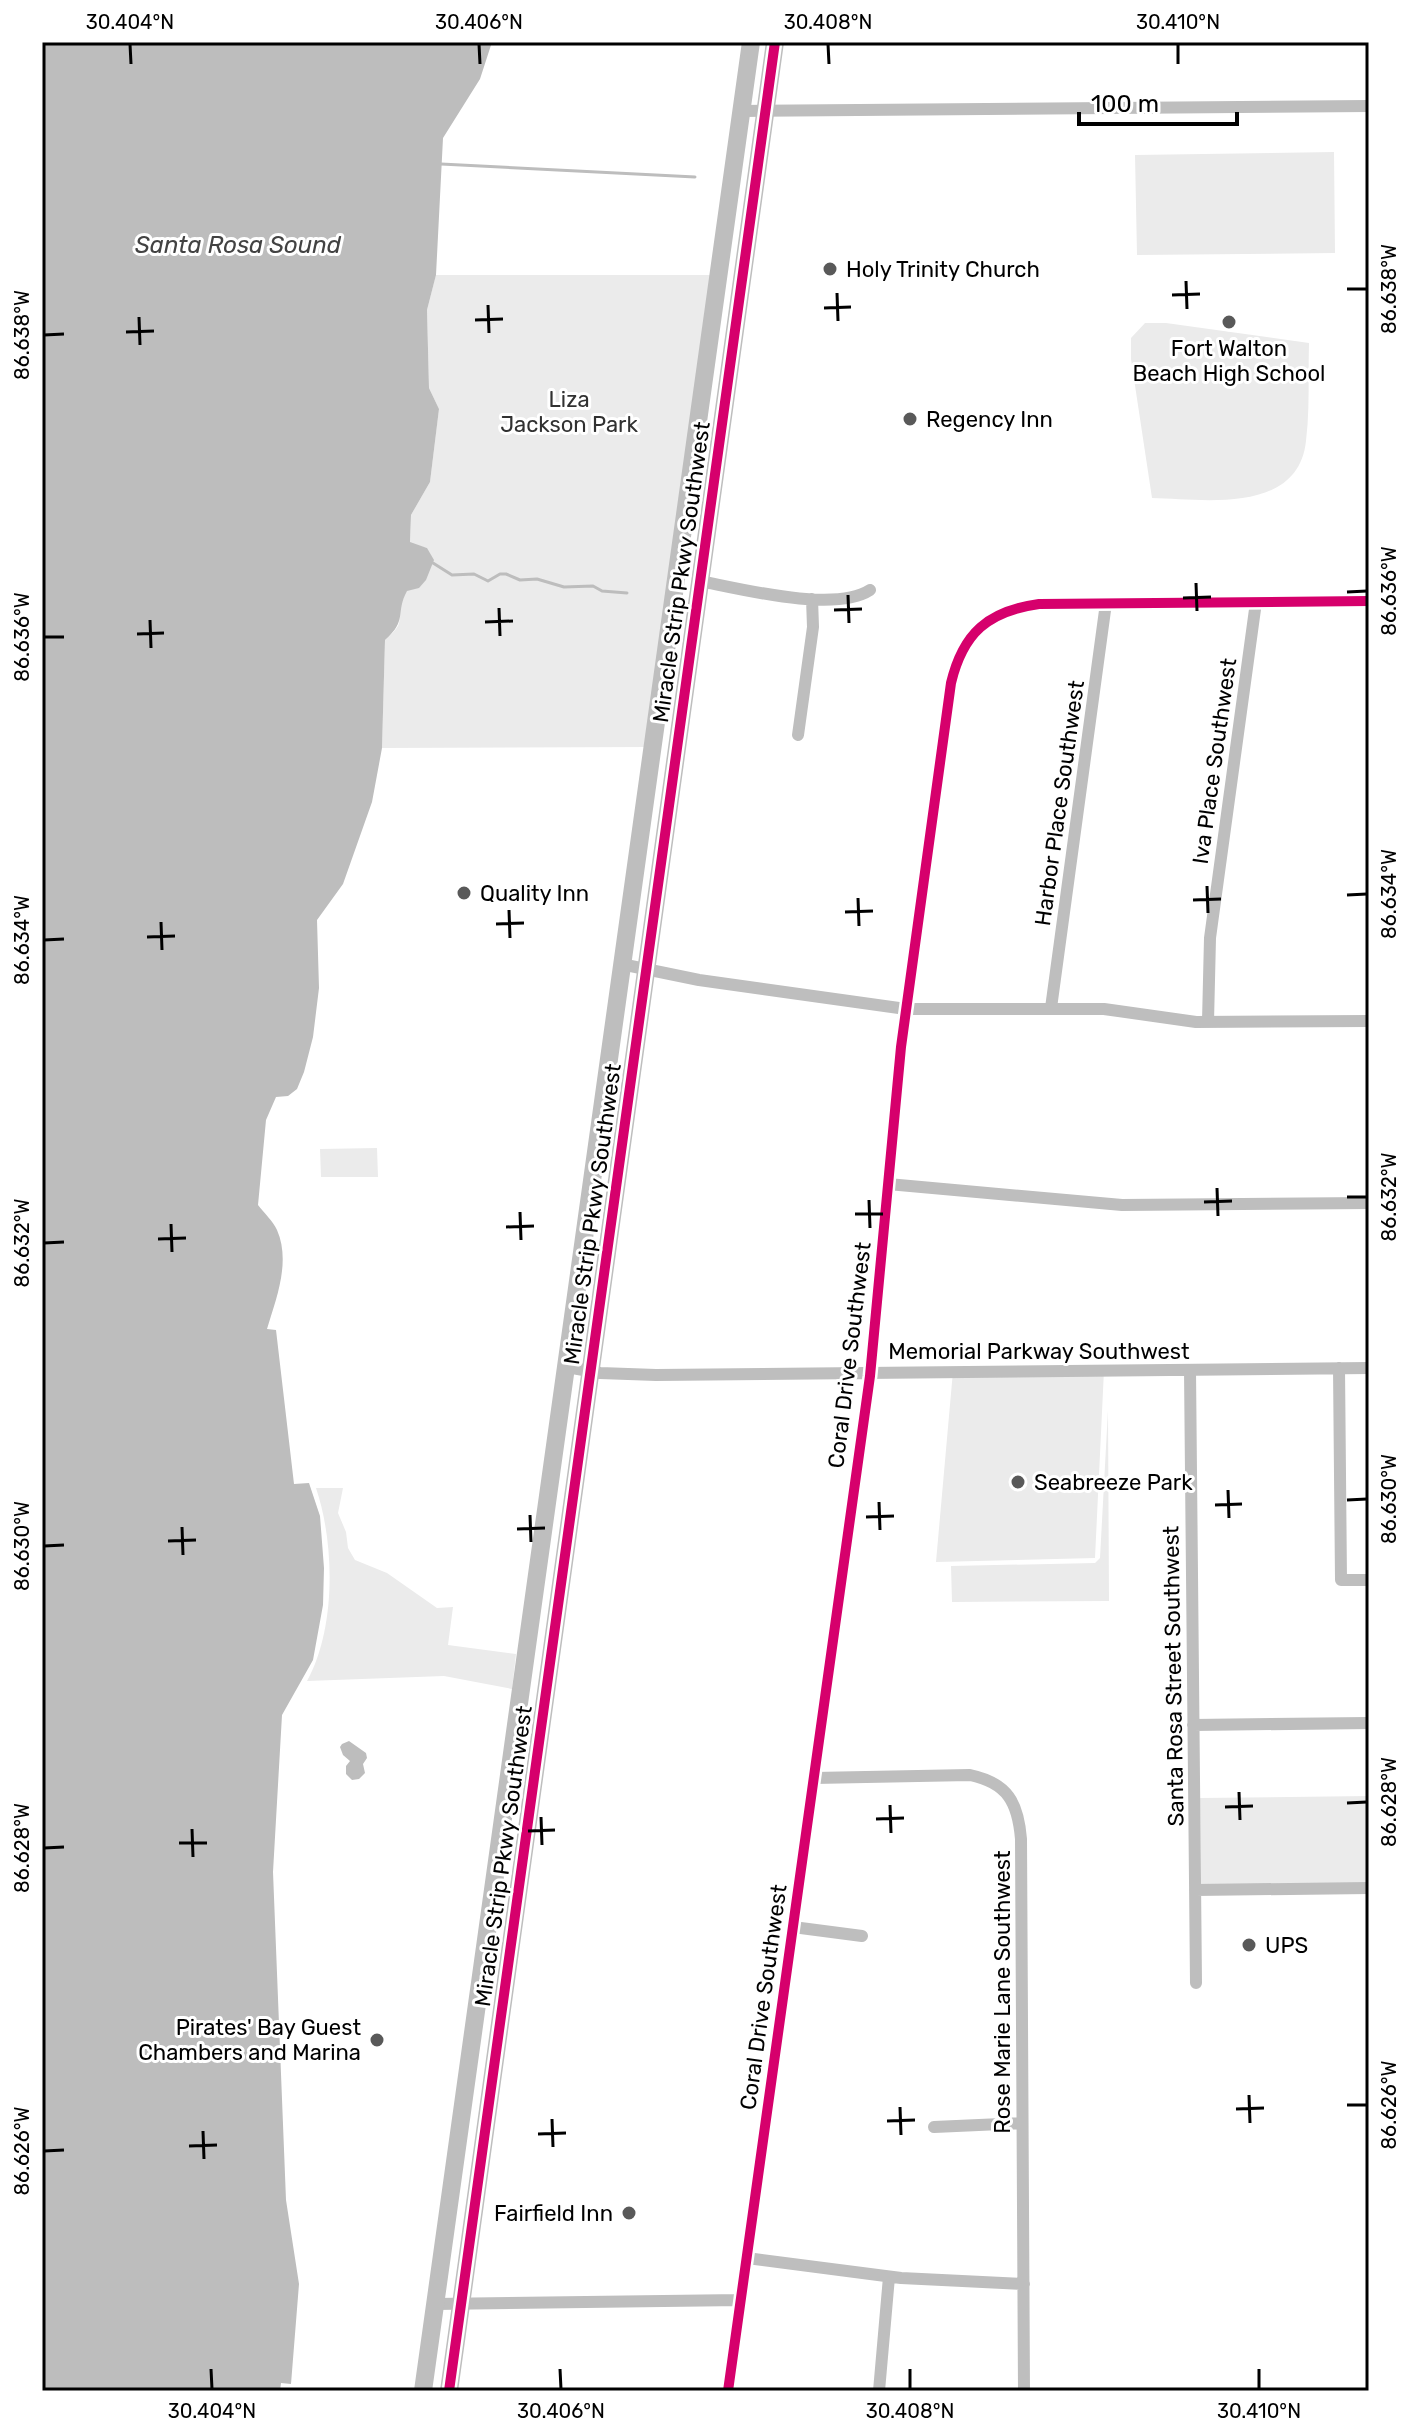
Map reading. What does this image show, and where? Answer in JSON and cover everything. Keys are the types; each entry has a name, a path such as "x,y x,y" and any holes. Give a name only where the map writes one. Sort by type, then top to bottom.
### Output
{"highway":[{"name":"Miracle Strip Pkwy Southwest","path":"423,2391 751,42"},
{"name":"Miracle Strip Pkwy Southwest","path":"449,2391 775,42"}],"street":[{"path":"742,111 1369,106"},
{"path":"700,581 790,599 858,597 870,590"},
{"path":"798,735 813,627 812,599"},
{"name":"Coral Drive Southwest","path":"728,2391 870,1372 906,1009 951,683 962,649 985,623 1011,609 1039,604 1369,601"},
{"name":"Iva Place Southwest","path":"1208,1022 1210,938 1256,602"},
{"name":"Harbor Place Southwest","path":"1051,1008 1106,603"},
{"path":"621,964 699,980 906,1009 1123,1010 1182,1021 1208,1022 1369,1021"},
{"path":"888,1184 1122,1205 1369,1203"},
{"name":"Memorial Parkway Southwest","path":"567,1367 656,1375 1369,1368"},
{"path":"1339,1368 1341,1580 1369,1580"},
{"name":"Santa Rosa Street Southwest","path":"1190,1370 1196,1983"},
{"path":"1193,1725 1369,1723"},
{"name":"Rose Marie Lane Southwest","path":"814,1778 970,1775 993,1782 1009,1796 1019,1820 1024,2391"},
{"path":"1195,1890 1369,1888"},
{"path":"793,1927 862,1936"},
{"path":"934,2127 1022,2123"},
{"path":"747,2258 889,2277 1024,2284"},
{"path":"879,2391 889,2277"},
{"path":"435,2304 741,2300"}],"green space":[{"path":"1334,152 1335,253 1137,255 1135,155"},
{"name":"Liza Jackson Park","path":"436,275 719,275 651,747 382,748 385,640 399,624 403,594 427,548 410,543 411,515 430,482 439,409 429,388 427,310"},
{"path":"1145,323 1166,323 1309,343 1306,441 1299,465 1286,481 1267,492 1245,498 1152,498 1131,359 1131,338"},
{"path":"377,1148 378,1177 321,1177 320,1149"},
{"name":"Seabreeze Park","path":"1104,1370 1095,1558 936,1562 953,1371"},
{"path":"1108,1410 1109,1601 952,1602 951,1566 1095,1563 1100,1558"},
{"path":"316,1488 343,1488 338,1513 346,1532 348,1548 355,1560 387,1573 437,1608 453,1607 448,1645 516,1654 512,1689 444,1676 307,1681 323,1637 330,1586 327,1534"},
{"path":"1369,1796 1369,1883 1201,1885 1200,1798"}],"water":[{"name":"Santa Rosa Sound","path":"42,42 492,42 480,79 443,138 436,275 427,310 429,388 439,409 430,482 411,515 410,542 427,548 434,560 426,580 419,588 407,591 399,622 385,640 382,748 372,802 343,884 317,920 319,988 313,1037 297,1089 288,1096 276,1097 266,1120 258,1205 275,1227 281,1242 281,1280 267,1329 276,1330 294,1484 309,1483 320,1516 324,1568 323,1605 313,1660 282,1715 273,1872 286,2200 299,2284 291,2384 281,2383 280,2391 42,2391"},
{"path":"349,1741 366,1753 363,1764 365,1773 359,1779 352,1780 346,1774 350,1761 340,1747"}],"waterway":[{"path":"441,164 695,177"},
{"path":"433,563 452,575 474,574 488,581 506,574 520,580 537,579 564,587 593,586 602,591 627,593"}],"cycle path":[{"path":"449,2391 775,42"},
{"path":"728,2391 870,1376 901,1047 951,683 956,666 980,627 1005,612 1039,604 1369,601"}],"place":[{"name":"Holy Trinity Church","path":"830,269"},
{"name":"Fort Walton Beach High School","path":"1229,322"},
{"name":"Regency Inn","path":"910,419"},
{"name":"Quality Inn","path":"464,893"},
{"name":"Seabreeze Park","path":"1018,1482"},
{"name":"UPS","path":"1249,1945"},
{"name":"Pirates' Bay Guest Chambers and Marina","path":"377,2040"},
{"name":"Fairfield Inn","path":"629,2213"}]}
